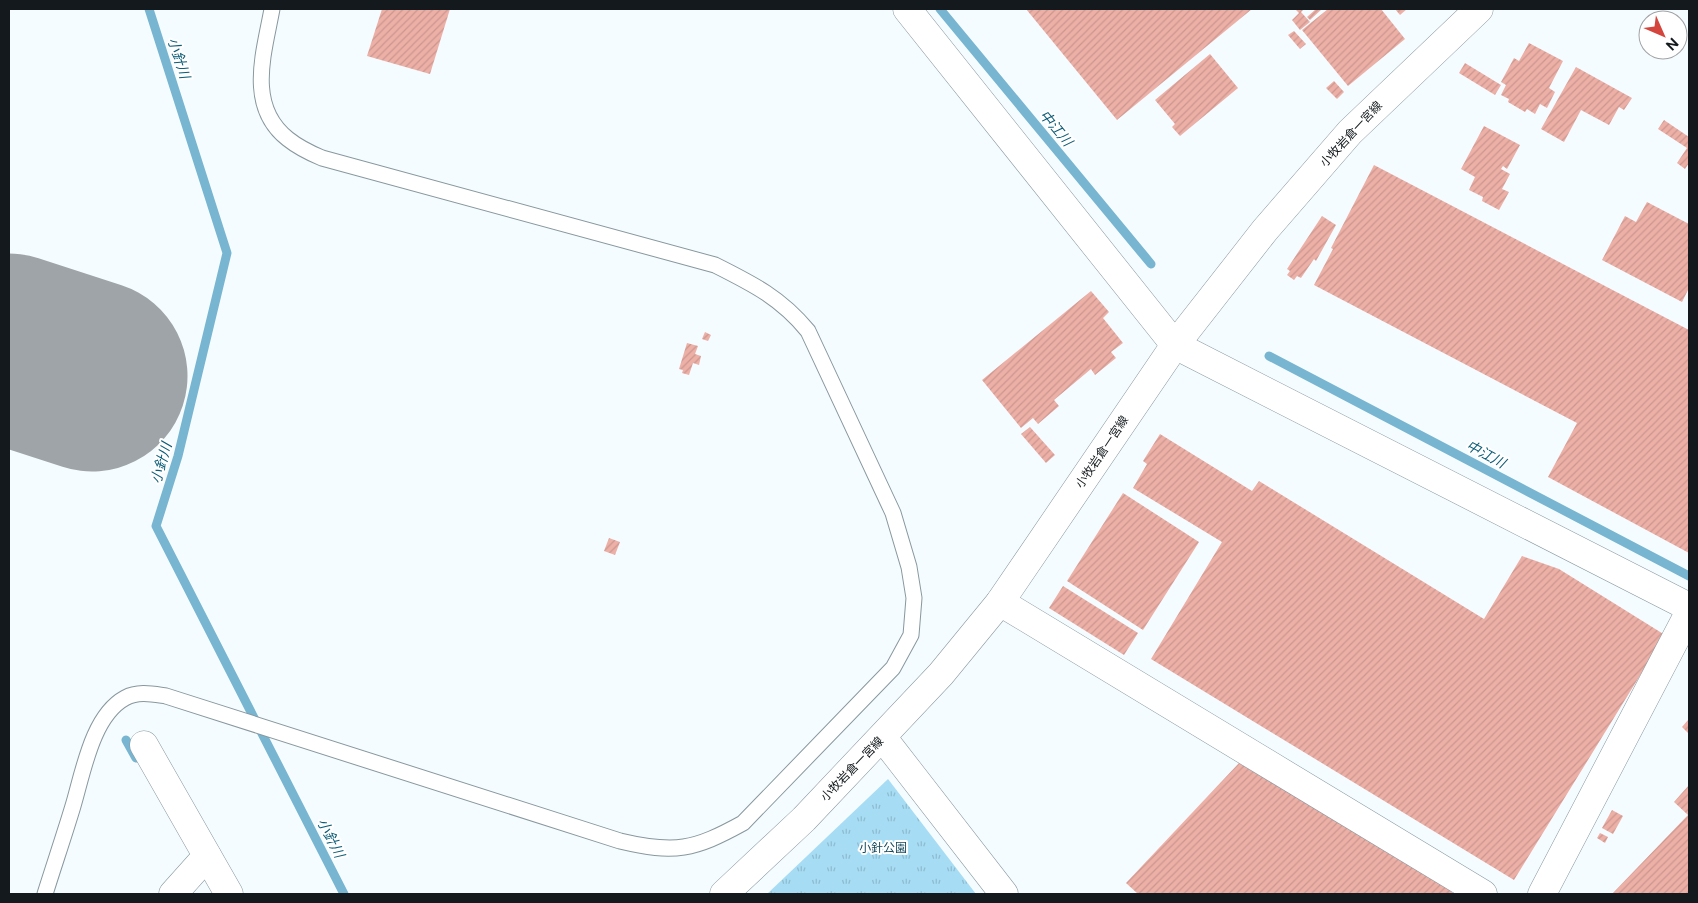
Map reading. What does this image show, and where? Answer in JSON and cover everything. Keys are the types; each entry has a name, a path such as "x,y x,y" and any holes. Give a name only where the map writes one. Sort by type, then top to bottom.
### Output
{"street":[{"path":"907,9 1175,345 1689,607"},
{"name":"小牧岩倉一宮線","path":"724,894 804,819 883,738 941,674 1000,602 1175,345 1265,230 1350,132 1479,9"},
{"path":"1000,602 1483,894"},
{"path":"1542,894 1689,613"},
{"path":"883,738 1004,894"},
{"path":"144,745 201,863 229,894"},
{"path":"173,894 201,863"}],"lane":[{"path":"46,894 83,766 99,728 109,711 126,698 145,693 166,696 620,841 654,849 682,848 714,839 743,823 893,668 911,635 914,598 909,567 893,513 808,331 791,310 764,289 716,265 322,158 300,147 287,139 271,122 264,103 259,77 272,9"}],"green space":[{"name":"小針公園","path":"888,779 976,894 767,894"}],"building":[{"path":"382,9 450,9 430,74 367,56"},
{"path":"1026,9 1252,9 1117,120"},
{"path":"1295,9 1304,9 1301,12 1310,22 1300,30 1292,20 1299,13"},
{"path":"1316,9 1322,9 1310,20 1307,17"},
{"path":"1328,9 1381,9 1405,39 1348,86 1302,30"},
{"path":"1395,9 1407,9 1400,15"},
{"path":"1294,31 1306,44 1300,49 1288,35"},
{"path":"1529,43 1563,61 1549,88 1555,92 1547,108 1540,104 1535,114 1527,109 1525,112 1508,102 1509,99 1501,95 1506,85 1501,82 1514,58 1519,61"},
{"path":"1210,54 1238,88 1180,136 1172,127 1175,124 1155,100"},
{"path":"1465,63 1501,85 1495,95 1459,73"},
{"path":"1576,67 1632,98 1624,110 1619,107 1609,125 1581,110 1564,142 1541,129"},
{"path":"1334,81 1344,92 1337,99 1326,88"},
{"path":"1664,120 1689,137 1689,163 1685,169 1677,163 1687,148 1658,129"},
{"path":"1484,126 1520,145 1507,169 1503,166 1501,169 1510,174 1502,189 1509,192 1499,210 1482,201 1483,197 1469,190 1475,177 1461,169"},
{"path":"1374,165 1689,330 1689,553 1548,477 1577,423 1314,285"},
{"path":"1647,202 1689,224 1689,288 1682,302 1602,260 1625,216 1636,222"},
{"path":"1322,216 1336,225 1316,261 1314,259 1301,278 1297,276 1294,280 1287,275 1290,271 1287,269"},
{"path":"1091,291 1109,312 1103,318 1123,343 1111,352 1116,358 1095,375 1091,369 1054,400 1059,406 1038,424 1033,418 1021,428 982,380"},
{"path":"705,332 711,335 708,341 702,339"},
{"path":"687,343 698,346 695,354 701,356 699,365 693,363 689,375 682,373 683,370 679,369"},
{"path":"1030,427 1055,455 1046,463 1021,434"},
{"path":"1160,434 1252,491 1259,481 1484,619 1522,556 1559,569 1665,635 1514,880 1151,659 1222,542 1133,488 1147,464 1143,461"},
{"path":"1123,493 1199,542 1143,630 1067,581"},
{"path":"609,538 620,542 615,555 604,551"},
{"path":"1063,586 1138,633 1124,655 1049,608"},
{"path":"1689,719 1689,734 1682,727"},
{"path":"1239,763 1445,886 1454,894 1138,894 1126,883"},
{"path":"1689,785 1689,894 1612,894 1688,815 1674,802"},
{"path":"1612,810 1623,816 1613,834 1602,828"},
{"path":"1600,833 1608,837 1605,843 1597,838"}],"waterway":[{"name":"小針川","path":"149,9 227,253 178,456 156,526 344,894"},
{"name":"中江川","path":"940,9 1151,264"},
{"name":"中江川","path":"1269,356 1689,576"},
{"path":"126,740 136,758"}],"runway":[{"path":"9,349 92,376"}]}
